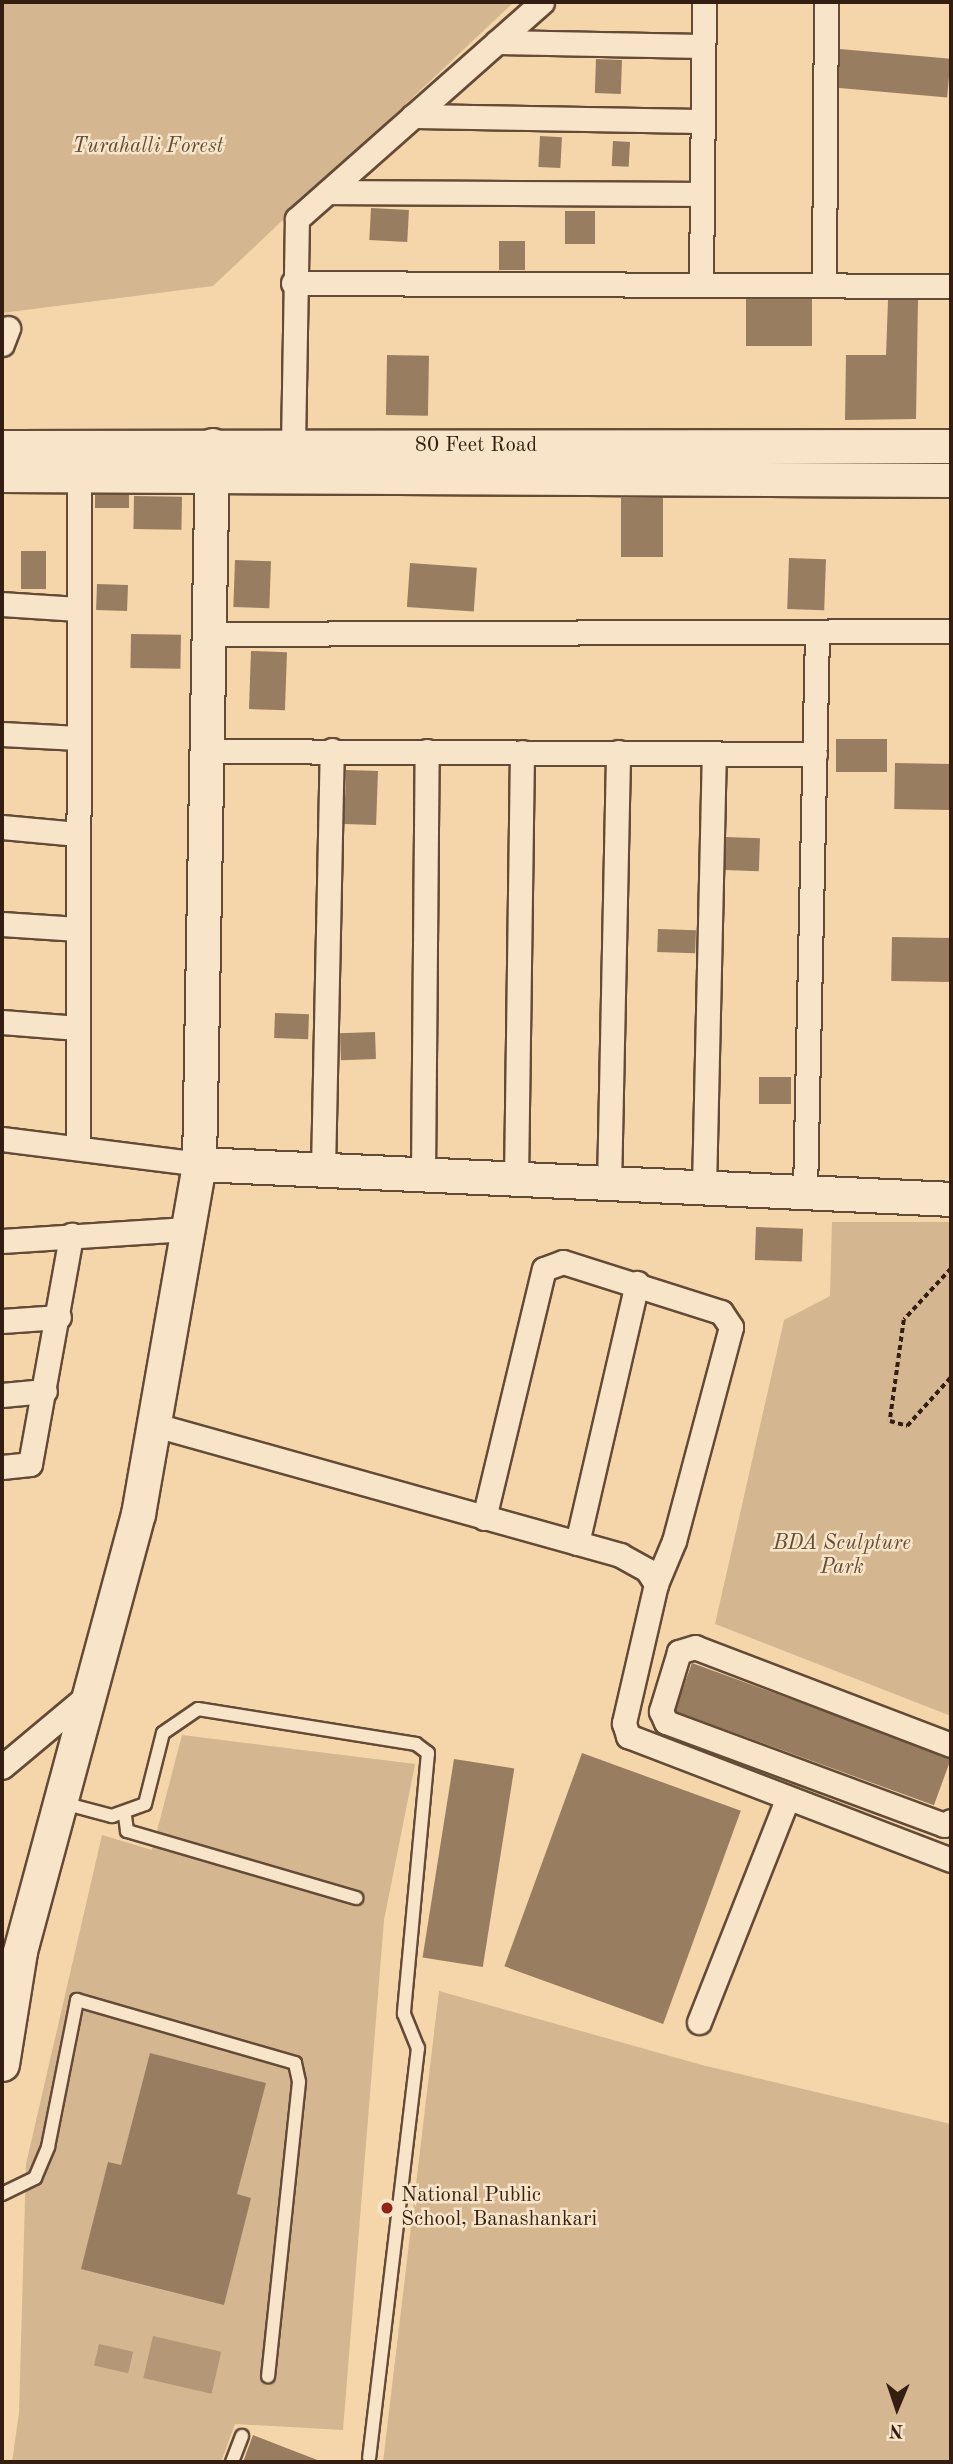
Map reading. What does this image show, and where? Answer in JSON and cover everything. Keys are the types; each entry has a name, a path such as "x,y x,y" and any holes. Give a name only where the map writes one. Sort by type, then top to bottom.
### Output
{"street":[{"path":"293,446 293,283 297,219 542,2"},
{"path":"701,283 704,2"},
{"path":"824,282 826,2"},
{"path":"497,42 703,46"},
{"path":"413,116 702,121"},
{"path":"328,191 700,194"},
{"path":"293,283 824,282 951,286"},
{"name":"80 Feet Road","path":"2,475 79,475 212,461 293,446 951,446"},
{"name":"80 Feet Road","path":"2,447 212,461 951,480"},
{"path":"2,2064 20,1951 138,1514 200,1164 212,461"},
{"path":"78,1146 79,475"},
{"path":"2,604 78,609"},
{"path":"207,634 951,631"},
{"path":"805,1192 817,633"},
{"path":"2,734 78,738"},
{"path":"323,1170 332,750"},
{"path":"208,751 815,754"},
{"path":"423,1174 428,751"},
{"path":"516,1180 522,752"},
{"path":"608,1186 618,752"},
{"path":"704,1188 714,753"},
{"path":"2,827 78,834"},
{"path":"2,924 78,929"},
{"path":"2,1022 78,1028"},
{"path":"2,1139 78,1146 200,1164 608,1186 951,1199"},
{"path":"2,1241 71,1235 189,1216"},
{"path":"2,1467 30,1464 59,1317 71,1235"},
{"path":"484,1518 544,1269 563,1262 637,1283 721,1312 731,1327 674,1541 656,1584 624,1723 628,1736 787,1800 951,1860"},
{"path":"577,1543 637,1283"},
{"path":"2,1321 59,1317"},
{"path":"2,1395 45,1391"},
{"path":"155,1425 621,1555 647,1570 656,1584"},
{"path":"951,1745 695,1647 679,1652 661,1711 666,1722 944,1825 951,1821"},
{"path":"2,1767 87,1696"},
{"path":"847,1821 858,1793"},
{"path":"699,2022 787,1800"}],"lane":[{"path":"59,1802 124,1816 145,1804 163,1733 198,1709 416,1744 428,1753 404,2014 418,2048 369,2458"},
{"path":"124,1816 127,1831 356,1898"},
{"path":"2,2194 35,2178 48,2147 77,2000 295,2063 299,2082 268,2376"},
{"path":"232,2462 242,2436"}],"path":[{"path":"951,1269 904,1320 890,1421 907,1426 951,1377"}],"green space":[{"name":"Turahalli Forest","path":"2,2 514,2 213,286 2,313"},
{"name":"BDA Sculpture Park","path":"832,1222 951,1222 951,1716 715,1624 784,1320 830,1296"},
{"path":"182,1735 415,1764 384,1920 343,2430 235,2424 221,2462 12,2462 19,2413 26,2164 102,1835 152,1850"},
{"path":"439,1991 702,2065 951,2124 951,2462 383,2462"}],"shaded area":[{"path":"153,2336 221,2352 212,2394 143,2378"},
{"path":"99,2344 133,2352 128,2373 94,2365"}],"building":[{"path":"840,49 951,59 947,98 837,88"},
{"path":"596,59 622,60 621,94 595,93"},
{"path":"540,136 562,137 560,168 538,167"},
{"path":"613,141 630,142 629,167 612,166"},
{"path":"371,208 409,210 407,242 369,240"},
{"path":"565,211 595,211 595,244 565,244"},
{"path":"499,241 525,241 525,270 499,270"},
{"path":"746,299 812,299 812,346 746,346"},
{"path":"888,300 918,300 916,419 845,420 846,355 886,355"},
{"path":"387,355 429,356 428,416 386,415"},
{"path":"95,495 129,495 129,508 95,508"},
{"path":"134,496 182,497 181,530 133,529"},
{"path":"621,498 663,498 663,557 621,557"},
{"path":"21,551 46,551 46,589 21,589"},
{"path":"789,558 826,559 824,610 787,609"},
{"path":"235,560 271,561 269,608 233,607"},
{"path":"410,563 477,568 474,612 407,607"},
{"path":"97,584 128,585 127,611 96,610"},
{"path":"131,634 181,635 180,669 130,668"},
{"path":"251,651 287,652 285,710 249,709"},
{"path":"836,739 887,739 887,772 836,772"},
{"path":"895,763 951,764 950,810 894,809"},
{"path":"346,770 378,771 376,825 344,824"},
{"path":"726,837 760,838 759,871 725,870"},
{"path":"658,929 696,930 695,953 657,952"},
{"path":"892,937 951,938 950,982 891,981"},
{"path":"275,1013 309,1014 308,1039 274,1038"},
{"path":"375,1032 376,1059 341,1060 340,1033"},
{"path":"759,1077 791,1077 791,1104 759,1104"},
{"path":"756,1227 803,1229 802,1262 755,1260"},
{"path":"692,1663 951,1757 934,1805 675,1711"},
{"path":"582,1753 741,1811 663,2024 504,1966"},
{"path":"454,1759 514,1769 483,1967 423,1958"},
{"path":"150,2053 266,2083 237,2194 251,2198 224,2305 81,2269 108,2162 121,2165"},
{"path":"253,2435 320,2461 243,2462"}],"place":[{"name":"National Public School, Banashankari","path":"387,2208"}]}
